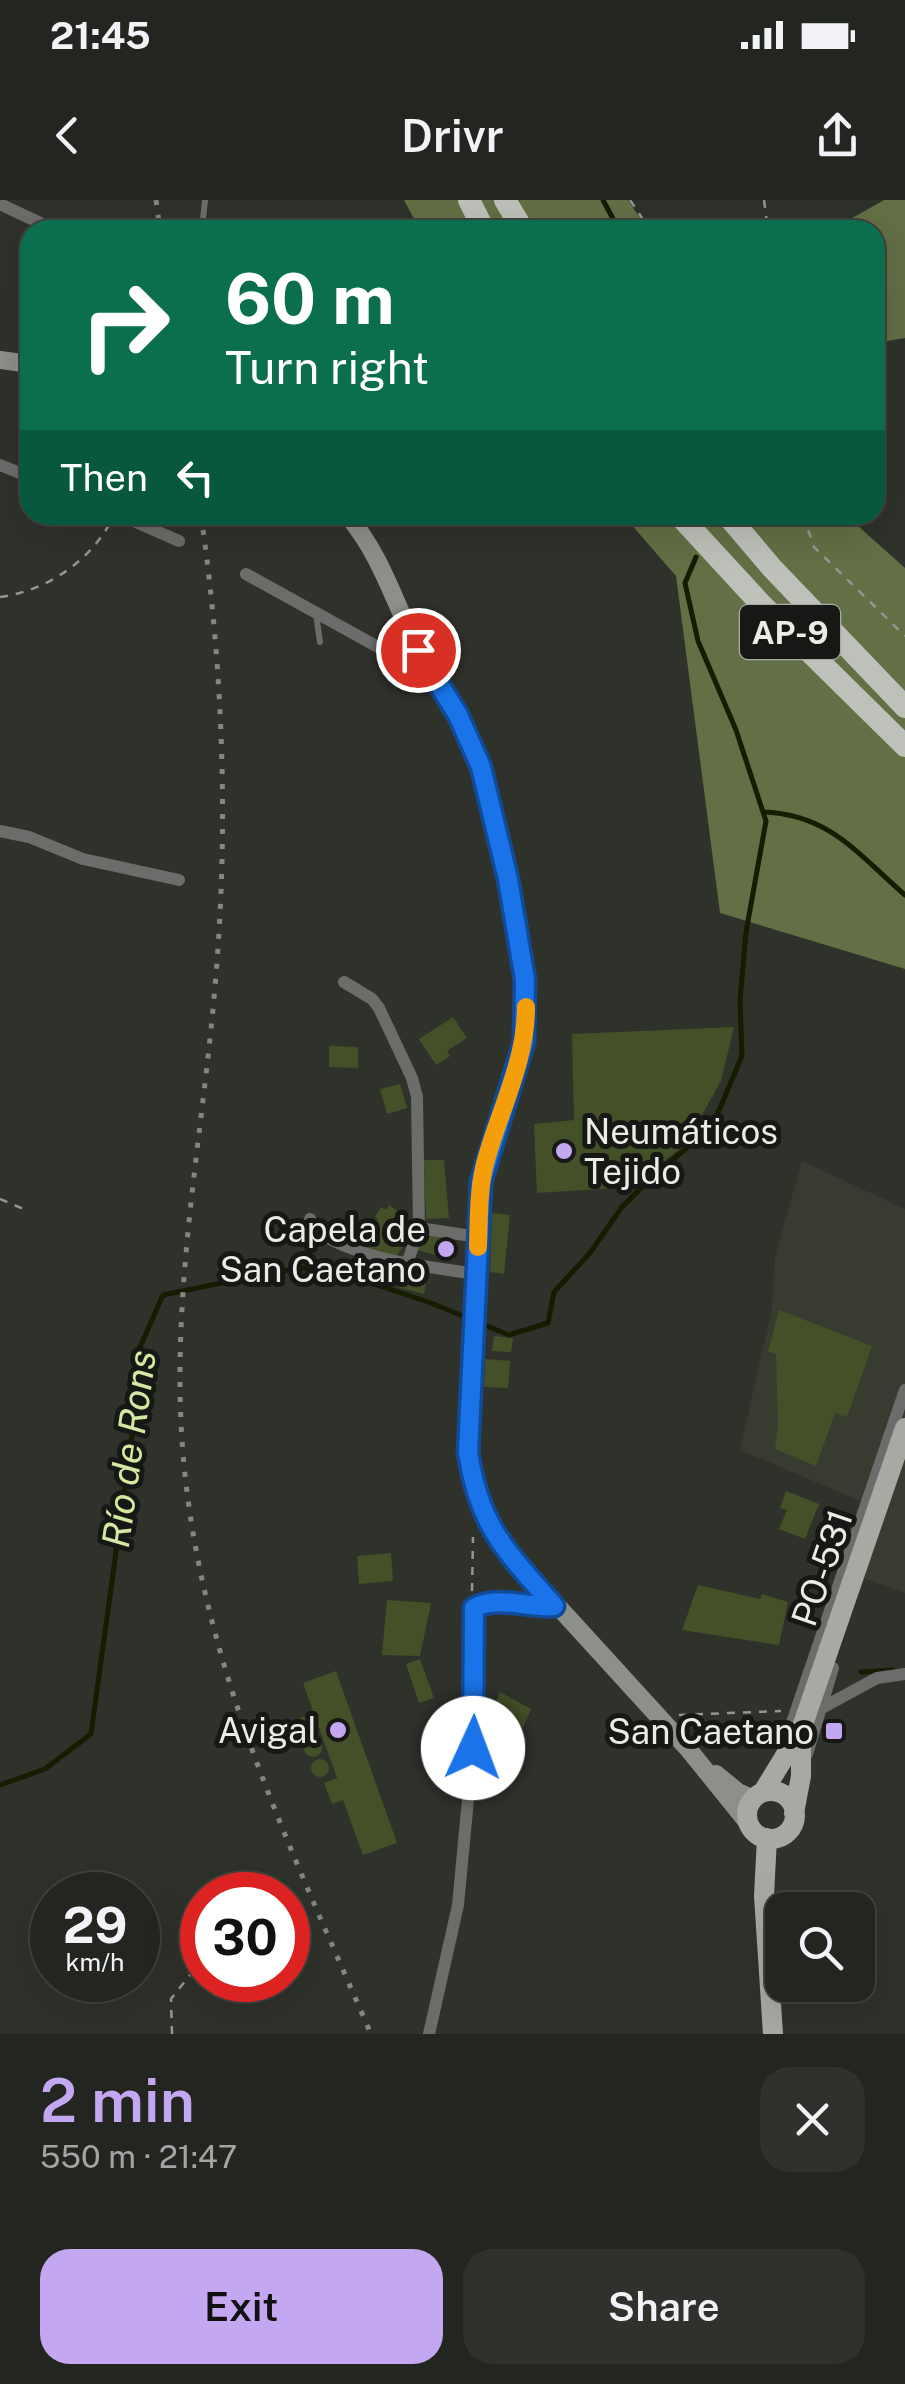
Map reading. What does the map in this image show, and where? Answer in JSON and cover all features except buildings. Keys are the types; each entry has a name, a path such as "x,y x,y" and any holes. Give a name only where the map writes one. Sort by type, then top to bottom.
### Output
{"highway":[{"name":"AP-9","path":"688,525 760,603 905,746"},
{"name":"AP-9","path":"735,525 905,707"}],"main road":[{"path":"356,525 380,562 428,670 458,715 481,767 508,879 525,980 524,1042 484,1165 468,1435 474,1486 491,1531 554,1606 695,1757 756,1833 767,1838 788,1831 794,1813 784,1795 738,1792 695,1757"},
{"name":"PO-531","path":"799,1720 905,1428"},
{"path":"748,1823 748,1808 775,1771 799,1720"},
{"path":"799,1720 801,1776"},
{"name":"PO-531","path":"794,1813 801,1776"},
{"path":"767,1838 765,1913 774,2034"}],"street":[{"path":"0,204 34,220"},
{"path":"141,525 179,541"},
{"path":"246,574 405,662 428,670"},
{"path":"0,832 29,837 84,859 179,880"},
{"path":"344,982 372,999 379,1008 412,1078 420,1109 419,1228 407,1264"},
{"path":"310,1220 309,1227 336,1244 390,1262 477,1274"},
{"path":"419,1228 478,1238"},
{"name":"PO-531","path":"799,1720 905,1390"},
{"name":"PO-531","path":"801,1776 905,1448"},
{"path":"429,2034 458,1905 473,1748 474,1608 485,1602 554,1606"},
{"path":"820,1709 878,1678 905,1674"}],"lane":[{"path":"316,612 320,642"}],"path":[{"path":"0,597 28,593 61,574 97,546 111,525"},
{"path":"806,525 814,547 905,636"},
{"path":"0,1200 26,1210"},
{"path":"472,1616 473,1538"},
{"path":"657,1716 799,1720"},
{"path":"172,2034 171,1999 180,1988"}],"shaded area":[{"path":"802,1161 905,1209 905,1593 845,1571 867,1504 740,1450 772,1307 775,1257"}],"green space":[{"path":"404,200 628,200 641,220 415,220"},
{"path":"884,200 905,200 905,338 885,341 885,220 849,220"},
{"path":"632,525 858,525 905,568 905,969 720,913 676,576"}],"waterway":[{"path":"603,200 614,220"},
{"name":"Río de Rons","path":"0,1785 45,1769 91,1734 138,1392 140,1347 163,1295 320,1266 431,1303 509,1335 548,1323 554,1292 590,1253 622,1207 706,1132 720,1108 742,1056 740,1000 746,932 766,821 736,730 698,641 685,583 696,557"},
{"path":"763,812 786,814 825,828 905,895"},
{"path":"861,1672 893,1670"}],"railway":[{"path":"156,200 159,220"},
{"path":"202,525 219,696 222,877 214,998 183,1289 180,1406 184,1465 194,1541 231,1686 282,1826 371,2034"}],"slow traffic":[{"path":"478,1247 484,1165 517,1070 526,1007"}],"place":[{"name":"Neumáticos Tejido","path":"564,1151"},
{"name":"Capela de San Caetano","path":"446,1249"},
{"name":"Avigal","path":"338,1730"},
{"name":"San Caetano","path":"834,1731"}],"route":[{"path":"418,650 458,715 481,767 508,879 526,999 522,1052 481,1182 468,1452 474,1486 491,1531 554,1606 485,1602 474,1608 473,1748"}]}
